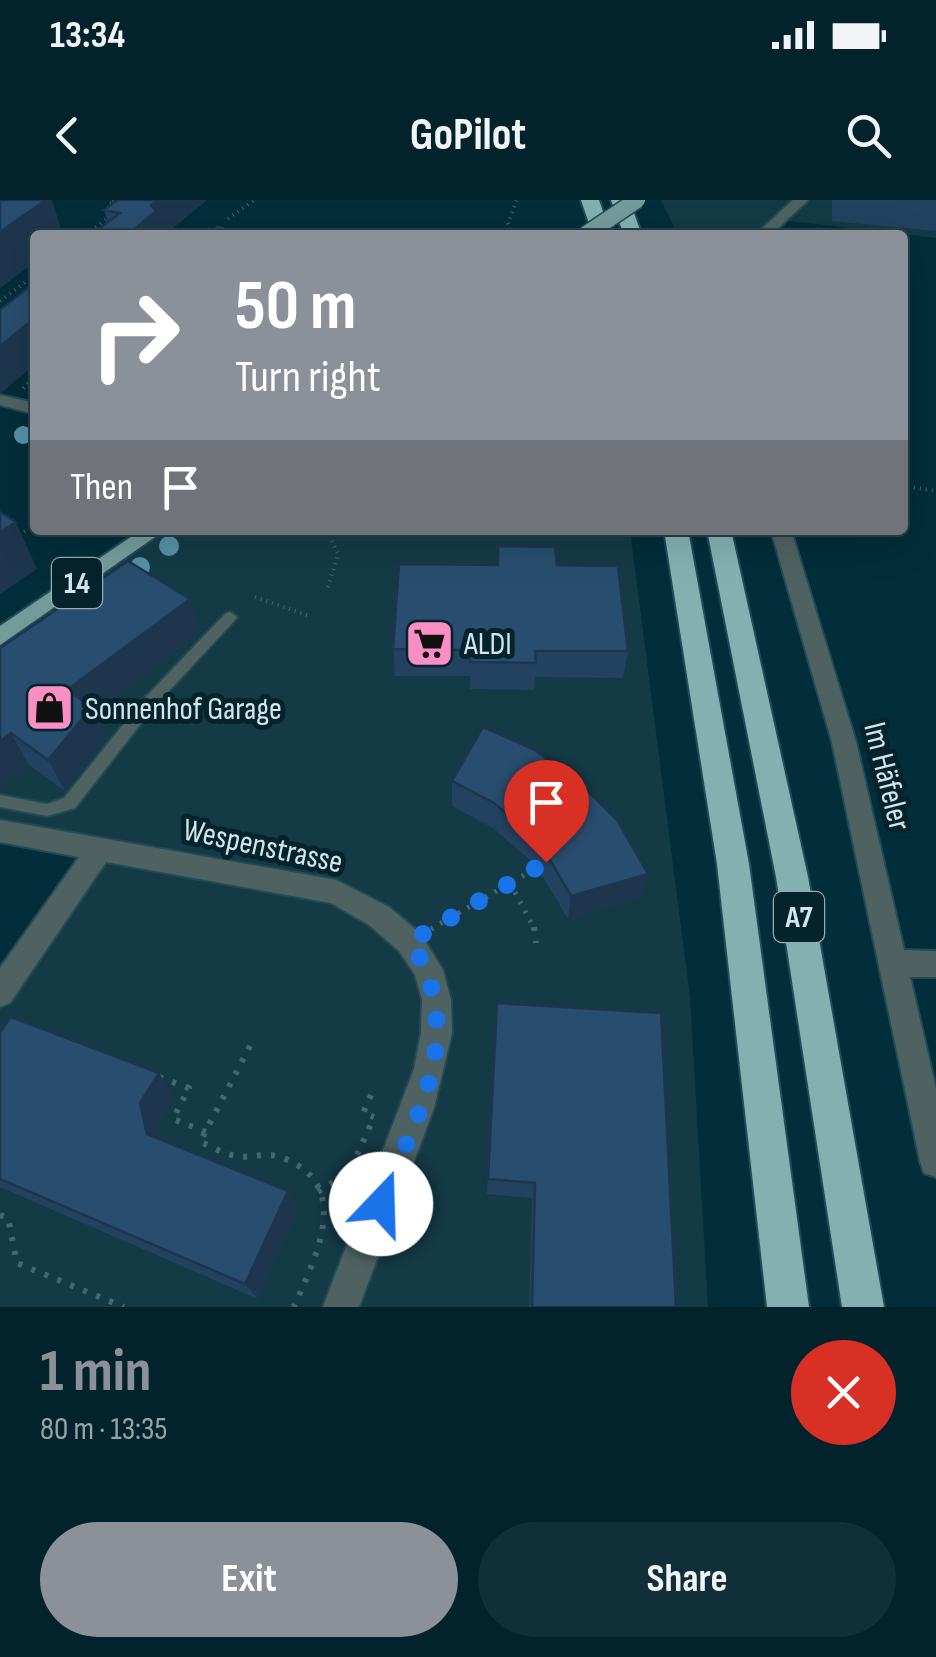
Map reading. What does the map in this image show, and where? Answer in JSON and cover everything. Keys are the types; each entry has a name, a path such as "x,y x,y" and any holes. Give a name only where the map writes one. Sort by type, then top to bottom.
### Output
{"highway":[{"path":"590,200 600,230"},
{"path":"620,200 631,230"},
{"name":"A7","path":"677,535 734,864 788,1307"},
{"name":"A7","path":"720,535 792,877 863,1307"}],"main road":[{"path":"592,230 636,200"},
{"name":"14","path":"0,636 148,535"}],"street":[{"path":"768,230 801,200"},
{"path":"0,400 30,403"},
{"name":"Im Häfeler","path":"782,535 844,742 896,963 936,1160"},
{"name":"Wespenstrasse","path":"0,831 336,892 380,913 411,941 429,972 438,1000 439,1040 427,1086 342,1307"},
{"path":"0,992 100,849"},
{"path":"896,963 936,964"}],"lane":[{"path":"0,801 48,810 69,803 148,704 230,616"}],"path":[{"path":"93,230 124,206 109,203 113,200"},
{"path":"511,230 508,223 517,200"},
{"path":"0,301 30,278"},
{"path":"908,487 936,490"},
{"path":"12,540 30,529"},
{"path":"328,535 338,554 328,590"},
{"path":"255,597 307,615"},
{"path":"411,941 546,862"},
{"path":"510,883 536,931 536,943"},
{"path":"250,1046 200,1142 238,1157 263,1153 284,1158 308,1176 324,1202 325,1235 294,1307"},
{"path":"154,1075 189,1088 173,1120 206,1132"},
{"path":"318,1192 350,1171 374,1117"},
{"path":"0,1215 8,1218 16,1263 124,1307"}],"shaded area":[{"path":"661,200 936,200 936,238 908,235 908,230 867,230 780,220 763,230 676,230"},
{"path":"148,535 631,535 690,997 708,1307 0,1307 0,993 99,850 0,831 0,637"}],"building":[{"path":"0,200 46,200 0,232"},
{"path":"118,200 158,200 151,205 156,211 134,230 98,230 120,213 104,210"},
{"path":"30,286 30,322 0,346 0,310"},
{"path":"0,512 16,522 0,532"},
{"path":"498,546 555,547 557,565 618,566 628,651 535,651 536,663 470,662 470,650 393,649 399,564 498,565"},
{"path":"128,561 190,599 67,690 92,707 48,760 11,733 0,741 0,648"},
{"path":"483,727 535,750 595,798 617,820 648,874 571,896 539,841 494,803 452,781"},
{"path":"497,1003 661,1013 676,1307 532,1307 535,1183 488,1179"},
{"path":"11,1017 159,1073 140,1103 147,1134 288,1191 245,1284 0,1179 0,1032"}],"place":[{"name":"ALDI","path":"429,643"},
{"name":"Sonnenhof Garage","path":"50,708"}],"route":[{"path":"381,1204 427,1086 439,1040 438,1000 429,972 411,941 546,862"}]}
